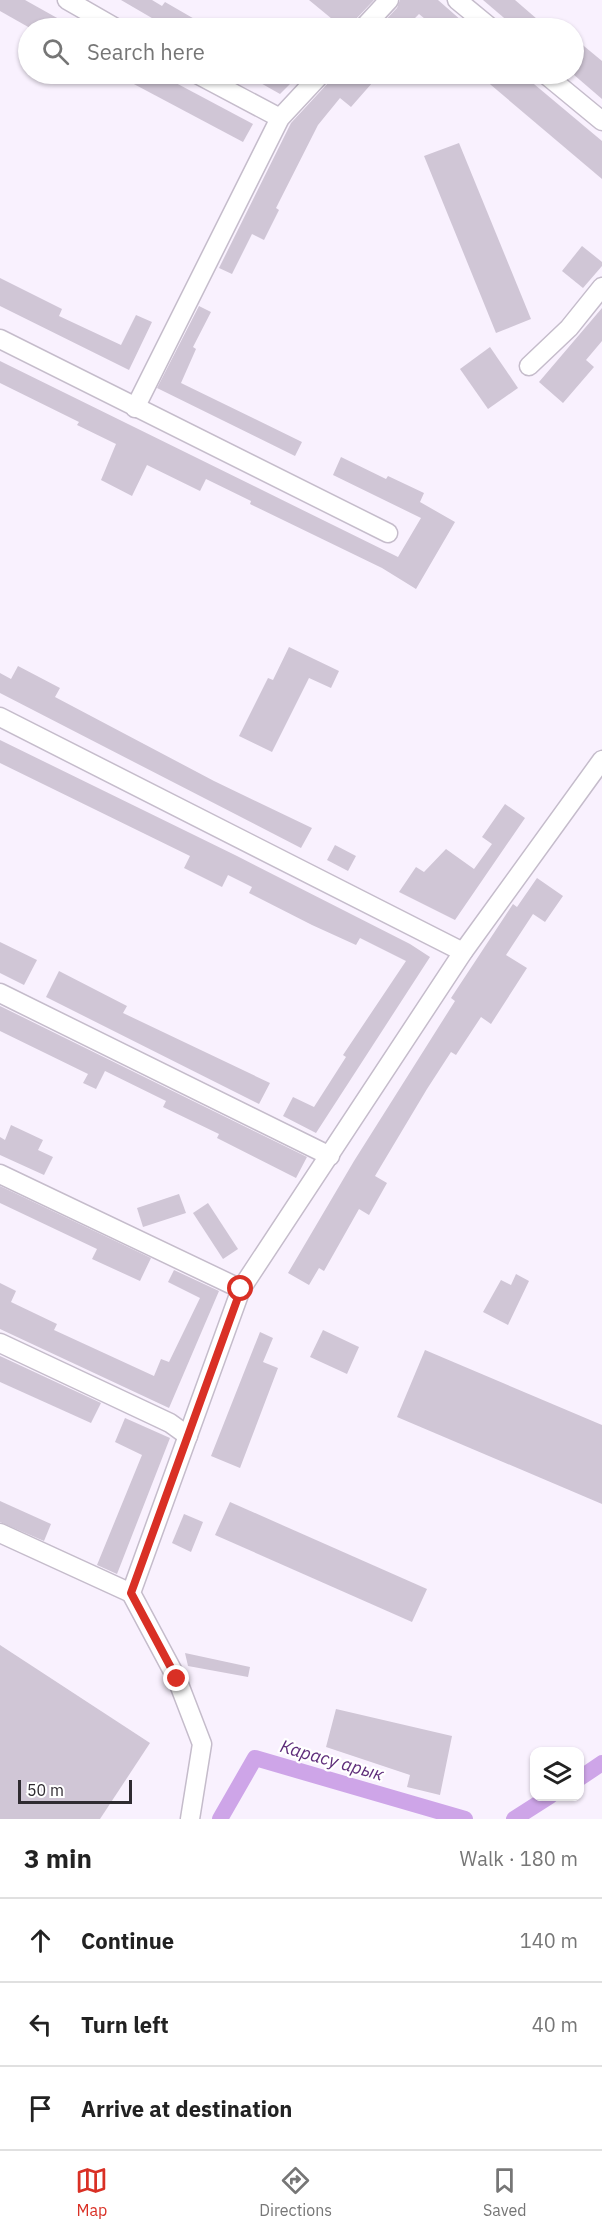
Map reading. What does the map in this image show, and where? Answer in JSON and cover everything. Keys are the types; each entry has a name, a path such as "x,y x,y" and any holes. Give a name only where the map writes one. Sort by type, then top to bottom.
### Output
{"street":[{"path":"67,0 98,18"},
{"path":"372,18 389,0"},
{"path":"457,0 479,18"},
{"path":"216,84 280,118"},
{"path":"135,408 280,118 312,84"},
{"path":"557,84 602,121"},
{"path":"529,366 569,328 602,287"},
{"path":"0,339 388,533"},
{"path":"0,717 462,952"},
{"path":"131,1593 241,1289 462,952 602,760"},
{"path":"0,993 330,1156"},
{"path":"0,1174 241,1289"},
{"path":"0,1343 170,1423 188,1436"},
{"path":"0,1533 131,1593 177,1679 202,1744 190,1819"}],"building":[{"path":"0,0 25,0 57,18 18,18 18,21 0,11"},
{"path":"121,0 152,0 162,6 165,2 193,18 152,18"},
{"path":"309,0 374,0 357,18 331,18"},
{"path":"400,0 438,0 459,18 424,18 419,14 415,18 388,18 397,8"},
{"path":"483,0 515,0 536,18 504,18"},
{"path":"584,46 602,61 602,99 584,83"},
{"path":"134,84 178,84 253,124 243,142"},
{"path":"262,84 290,84 280,94"},
{"path":"327,84 371,84 351,107 340,98 318,125 276,208 279,210 264,240 252,234 232,274 219,268 291,123"},
{"path":"490,84 534,84 602,141 602,179"},
{"path":"459,143 531,319 496,333 424,156"},
{"path":"582,246 602,262 602,266 583,288 562,271"},
{"path":"0,278 62,309 59,316 121,345 136,315 152,322 129,370 0,306"},
{"path":"199,306 211,312 193,347 196,349 181,383 302,442 295,456 157,388"},
{"path":"602,308 602,341 586,360 594,367 563,403 539,382"},
{"path":"490,347 518,388 488,409 460,369"},
{"path":"0,361 398,557 421,518 333,475 341,457 386,479 388,476 424,493 420,502 455,522 416,589 382,568 250,504 251,501 206,479 200,491 147,465 132,496 101,480 116,444 77,425 79,422 0,383"},
{"path":"289,647 339,671 331,688 309,678 272,752 239,736 268,678 273,680"},
{"path":"18,666 60,688 55,697 214,781 312,828 301,848 0,693 0,673 11,679"},
{"path":"0,740 237,856 410,944 430,957 316,1133 283,1116 293,1097 314,1107 346,1057 343,1055 406,961 360,938 356,945 312,925 249,893 252,887 228,875 222,887 184,868 190,856 0,763"},
{"path":"505,804 525,818 455,920 399,892 416,867 424,872 446,849 474,869 492,844 482,837"},
{"path":"335,845 356,856 348,871 327,860"},
{"path":"537,878 563,896 545,922 533,914 506,955 527,968 491,1024 481,1017 456,1055 451,1052 427,1089 375,1176 387,1183 369,1215 359,1209 324,1271 319,1268 309,1285 288,1273 354,1161 455,1001 451,998 513,904 517,907"},
{"path":"0,942 37,960 24,985 0,973"},
{"path":"59,971 127,1006 123,1013 270,1083 259,1104 46,997"},
{"path":"0,1006 307,1157 296,1178 217,1138 219,1134 163,1107 166,1101 105,1071 96,1089 83,1083 88,1074 0,1031"},
{"path":"11,1125 43,1140 38,1150 53,1157 44,1175 0,1155 0,1137 5,1140"},
{"path":"0,1186 151,1258 140,1281 92,1259 97,1249 0,1203"},
{"path":"179,1194 186,1213 143,1227 137,1208"},
{"path":"208,1203 238,1249 223,1259 193,1213"},
{"path":"174,1270 219,1291 169,1408 0,1329 0,1283 16,1291 11,1302 57,1324 54,1330 154,1376 161,1359 169,1362 200,1298 168,1282"},
{"path":"516,1274 529,1281 508,1325 483,1312 501,1280 511,1285"},
{"path":"323,1330 359,1347 347,1374 310,1357"},
{"path":"260,1332 273,1338 263,1362 278,1368 240,1468 211,1456"},
{"path":"425,1350 602,1425 602,1504 397,1417"},
{"path":"0,1356 101,1403 91,1423 0,1382"},
{"path":"125,1418 170,1438 117,1574 97,1565 142,1455 115,1442"},
{"path":"0,1501 51,1524 44,1541 0,1522"},
{"path":"230,1502 427,1589 412,1622 215,1535"},
{"path":"184,1514 203,1522 191,1552 172,1543"},
{"path":"0,1645 150,1743 100,1819 0,1819"},
{"path":"185,1653 250,1667 248,1677 188,1666"},
{"path":"336,1709 452,1736 440,1795 407,1787 410,1775 326,1747"}],"waterway":[{"name":"Карасу арык","path":"220,1819 255,1758 465,1819"},
{"name":"Карасу арык","path":"584,1775 602,1763"},
{"name":"Карасу арык","path":"514,1819 542,1801"}],"route":[{"path":"177,1679 131,1593 241,1289"}]}
